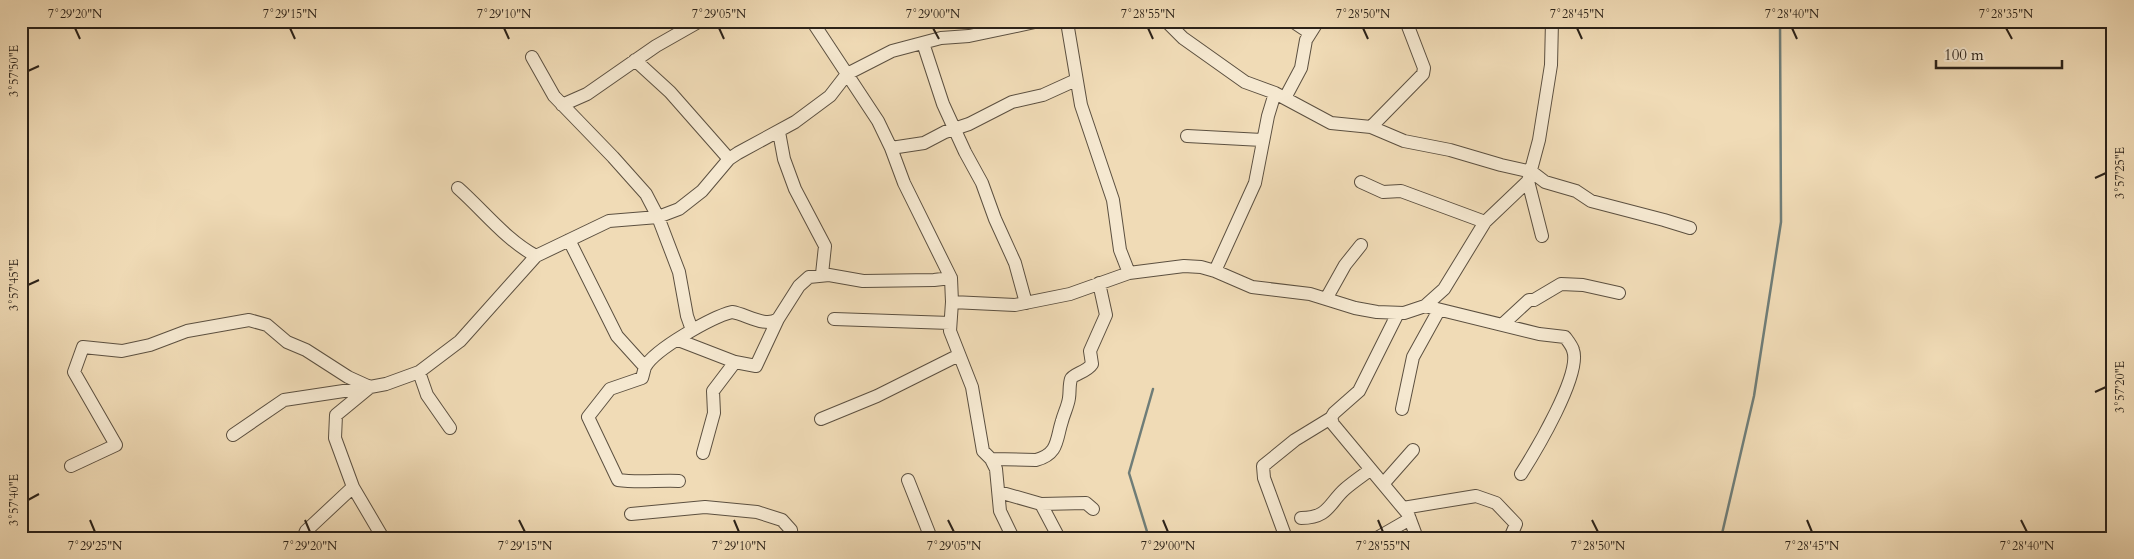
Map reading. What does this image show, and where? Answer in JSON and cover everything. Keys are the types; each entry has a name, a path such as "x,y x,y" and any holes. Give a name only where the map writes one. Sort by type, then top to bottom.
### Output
{"street":[{"path":"562,105 587,94 656,46 700,21"},
{"path":"812,21 868,103 891,148 904,183 951,278 950,331 972,387 983,450 991,459 996,469 1000,511 1013,538"},
{"path":"1166,21 1182,38 1235,76 1280,96 1331,123 1371,127 1404,141 1450,150 1501,165 1530,177 1576,191 1591,201 1690,228"},
{"path":"1292,21 1310,33"},
{"path":"1214,271 1255,183 1262,140 1280,96 1301,68 1306,40 1318,21"},
{"path":"1371,127 1423,74 1424,68 1406,21"},
{"path":"1542,236 1530,177 1551,65 1552,21"},
{"path":"233,435 284,400 386,384 419,372 460,341 536,256 609,221 658,217 679,209 702,191 729,159 795,122 830,96 847,74 892,51 941,38 969,36 1034,22 1069,22 1076,80 1084,112 1113,200 1120,250 1129,273"},
{"path":"923,43 943,104 982,183 995,219 1015,264 1026,303"},
{"path":"532,57 554,96 614,156 646,194 658,217 679,272 687,316 692,330"},
{"path":"635,60 670,92 729,159"},
{"path":"891,148 917,145 969,124 1012,102 1035,98 1076,80"},
{"path":"779,132 784,159 795,189 825,246 822,274"},
{"path":"1187,136 1262,140"},
{"path":"952,302 1015,305 1070,294 1129,273 1184,266 1201,267 1214,271 1252,287 1310,294 1355,308 1398,314 1426,306 1444,289 1485,222 1530,177"},
{"path":"1361,182 1383,192 1401,191 1485,222"},
{"path":"458,188 525,250 536,256"},
{"path":"569,240 617,336 645,367"},
{"path":"1326,298 1345,265 1361,245"},
{"path":"678,340 735,362 756,366 778,319 804,280 822,274 863,281 951,278"},
{"path":"991,459 1036,460 1042,458 1056,446 1061,422 1068,406 1071,379 1074,375 1089,370 1092,364 1090,351 1105,318 1099,283"},
{"path":"1503,324 1529,300 1534,300 1561,284 1583,285 1619,293"},
{"path":"1426,306 1539,334 1565,337 1574,351 1572,374 1550,426 1521,474"},
{"path":"1402,409 1413,357 1439,310"},
{"path":"679,481 632,482 618,480 588,417 610,389 642,378 645,367 665,347 692,330 732,312 766,322 773,322 778,319"},
{"path":"1286,538 1264,478 1263,466 1295,440 1331,418 1334,413 1359,392 1398,314"},
{"path":"834,319 950,323"},
{"path":"71,466 116,445 74,372 84,347 122,351 150,345 187,331 249,320 266,325 287,342 306,350 348,378 370,387"},
{"path":"821,420 877,396 959,355"},
{"path":"703,453 714,413 713,391 735,362"},
{"path":"419,372 427,395 450,428"},
{"path":"370,387 336,415 335,438 353,487 384,538"},
{"path":"1331,418 1333,424 1403,508 1410,519 1417,538"},
{"path":"1383,484 1413,450"},
{"path":"1302,518 1316,516 1330,507 1344,490 1370,470"},
{"path":"908,480 931,538"},
{"path":"303,538 306,531 353,487"},
{"path":"999,492 1041,504 1086,503 1093,509"},
{"path":"1403,508 1476,496 1496,503 1516,524 1510,538"},
{"path":"1041,504 1059,538"},
{"path":"631,514 705,506 757,512 782,520 791,530 792,538"},
{"path":"1377,538 1410,519"}],"waterway":[{"path":"1721,538 1754,396 1781,222 1780,21"},
{"path":"1149,538 1129,473 1153,389"},
{"path":"21,523 26,538"}]}
